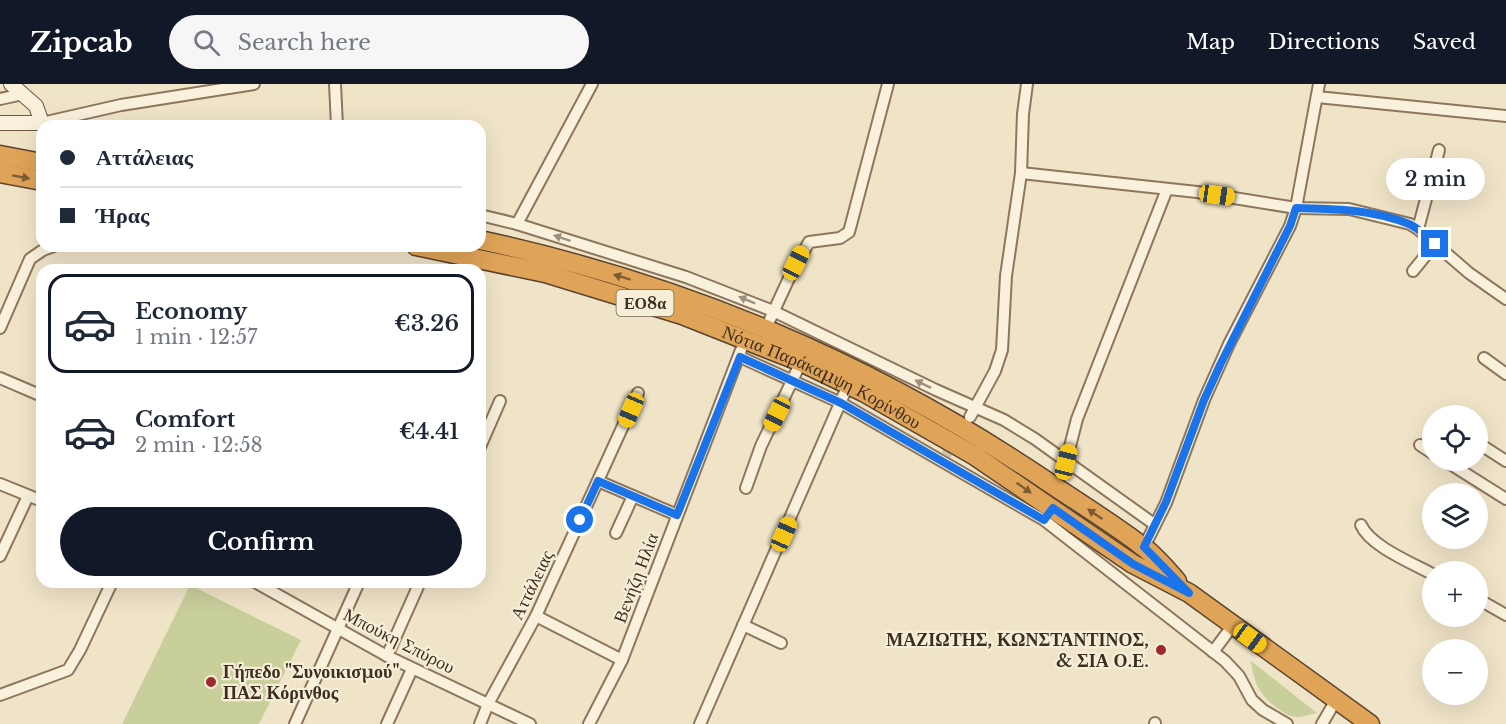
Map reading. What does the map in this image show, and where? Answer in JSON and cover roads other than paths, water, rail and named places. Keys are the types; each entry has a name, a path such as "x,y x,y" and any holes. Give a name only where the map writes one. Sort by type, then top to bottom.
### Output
{"highway":[{"path":"0,155 36,162"},
{"path":"0,173 36,180"},
{"name":"Νότια Παράκαμψη Κορίνθου","path":"486,241 582,265 769,320 961,426 1024,466 1144,547 1189,593"},
{"name":"Νότια Παράκαμψη Κορίνθου","path":"445,252 545,273 682,315 801,362 854,368 1049,514 1133,564 1189,593 1370,724"}],"street":[{"path":"11,84 36,106 41,120"},
{"path":"55,120 121,105 254,84"},
{"path":"335,84 337,120"},
{"path":"517,224 592,84"},
{"path":"486,216 517,224 705,284 769,320 808,242 840,238 849,232 888,84"},
{"path":"970,417 995,371 1002,350 1006,276 1021,173 1023,114 1027,84"},
{"path":"1144,547 1170,493 1204,400 1229,344 1290,226 1296,208 1319,84"},
{"path":"0,99 22,94"},
{"path":"1317,97 1506,116"},
{"path":"0,123 36,123"},
{"path":"1418,229 1439,150"},
{"path":"1021,173 1167,189 1296,208 1349,209 1410,224 1469,273 1506,298"},
{"path":"1066,462 1077,419 1167,189"},
{"path":"1413,271 1435,244"},
{"path":"582,265 586,246"},
{"path":"0,328 30,259 40,252"},
{"name":"Βενήζη Ηλία","path":"589,724 622,660 740,357 744,338"},
{"path":"740,357 841,403 1049,514 1225,661 1239,676 1252,700 1263,710 1287,724"},
{"path":"1485,358 1506,374"},
{"path":"746,488 762,446 801,362"},
{"path":"700,724 841,403 854,368 936,390 1004,420 1154,524"},
{"path":"0,378 36,393"},
{"name":"Αττάλειας","path":"480,724 488,704 536,616 638,393"},
{"path":"486,433 500,400"},
{"path":"1488,449 1506,461"},
{"path":"1461,471 1506,499"},
{"path":"598,481 677,515"},
{"path":"0,484 36,499"},
{"path":"0,556 28,496"},
{"path":"616,533 633,496"},
{"path":"1361,525 1364,533 1374,541 1422,568"},
{"path":"0,695 68,670 109,588"},
{"name":"Μπούκη Σπύρου","path":"266,588 412,669 530,724"},
{"path":"295,724 356,588"},
{"path":"387,656 417,588"},
{"path":"1488,605 1506,615"},
{"path":"536,616 622,660"},
{"path":"743,625 781,643"},
{"path":"1213,652 1233,625"},
{"path":"387,724 412,669"},
{"path":"1322,724 1336,700"}],"tunnel":[{"path":"946,455 956,440"}],"place":[{"name":"ΜΑΖΙΩΤΗΣ, ΚΩΝΣΤΑΝΤΙΝΟΣ, & ΣΙΑ Ο.Ε.","path":"1161,650"},
{"name":"Γήπεδο \"Συνοικισμού\" ΠΑΣ Κόρινθος","path":"211,682"}]}
